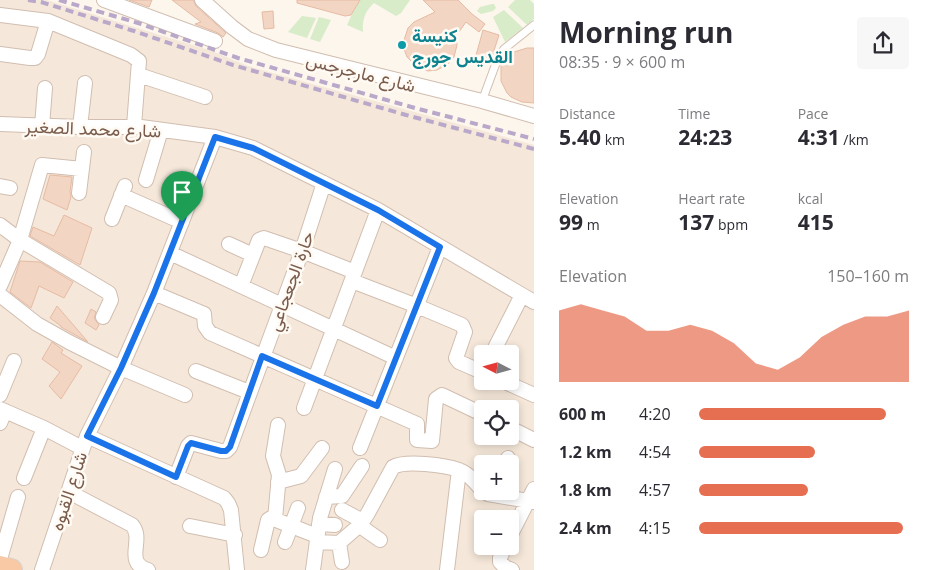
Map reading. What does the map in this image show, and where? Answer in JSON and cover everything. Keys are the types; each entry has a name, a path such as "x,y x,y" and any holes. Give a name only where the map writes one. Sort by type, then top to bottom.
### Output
{"highway":[{"path":"0,567 11,570"}],"street":[{"path":"104,0 215,41"},
{"name":"شارع مارجرجس","path":"202,0 248,39 276,50 482,101 534,116"},
{"path":"0,15 48,21 131,55 139,61 134,126"},
{"path":"0,54 35,58 38,54 48,21"},
{"path":"139,75 205,97"},
{"path":"80,127 85,83"},
{"path":"42,126 45,88"},
{"name":"شارع محمد الصغير","path":"0,124 80,127 134,126 215,137 253,148 378,210 528,299"},
{"path":"146,180 161,130"},
{"name":"شارع القبوه","path":"42,570 85,442 121,368 154,293 215,137"},
{"path":"79,193 84,152"},
{"path":"0,286 20,240 42,166 46,164 82,169"},
{"name":"حارة الجعجاعي","path":"176,477 188,446 191,443 221,451 226,451 230,447 302,251 324,183"},
{"path":"112,219 123,190 182,222"},
{"path":"304,408 378,210"},
{"path":"0,225 20,240 109,293 111,300 102,317"},
{"path":"240,286 259,240 264,238 302,251 464,327 464,334 456,358 459,362 474,369"},
{"path":"229,244 253,255"},
{"path":"360,448 440,247"},
{"path":"170,253 396,358"},
{"path":"154,293 202,313 205,316 207,330 315,380 417,424 417,440 432,440 436,399 440,396 442,395 474,410"},
{"path":"0,295 37,324 121,368 185,394"},
{"path":"498,345 528,299"},
{"path":"0,395 14,361"},
{"path":"196,371 249,392"},
{"path":"519,388 534,395"},
{"path":"2,414 85,442 176,477 224,498 231,510 237,570"},
{"path":"275,519 278,475 273,456 278,425"},
{"path":"24,478 44,428"},
{"path":"519,432 534,440"},
{"path":"278,482 301,476 322,448"},
{"path":"338,543 360,525 368,514 393,467 398,464 413,463 459,470 474,481"},
{"path":"326,498 342,496 362,466"},
{"path":"313,570 318,534 335,469"},
{"path":"446,570 459,470"},
{"path":"69,492 132,524 136,532 136,562 139,566 148,570"},
{"path":"519,496 532,497 519,520"},
{"path":"0,559 18,497"},
{"path":"285,542 298,508"},
{"path":"342,510 357,518 360,525 380,540"},
{"path":"261,550 268,520 275,519 338,543"},
{"path":"318,534 335,525"},
{"path":"190,526 235,535"},
{"path":"338,543 342,562"},
{"path":"501,555 500,562 502,565 512,570"}],"lane":[{"path":"482,101 498,58 508,46 534,25"}],"shaded area":[{"path":"0,0 47,0 212,51 248,66 534,145 534,570 0,570"}],"green space":[{"path":"360,0 410,0 401,13 396,16 374,3 368,9 365,16 363,32 347,25"},
{"path":"515,0 530,0 534,4 534,19 527,25 508,7"},
{"path":"492,4 496,8 493,11 481,14 477,11 480,7"},
{"path":"504,10 523,28 505,42 493,17"},
{"path":"302,16 316,18 307,38 288,32"},
{"path":"319,17 331,20 320,42 310,39"}],"building":[{"path":"129,0 152,0 149,7"},
{"path":"172,0 193,0 196,6 226,33 223,37 218,33 195,24 201,22"},
{"path":"297,0 360,0 351,15 345,16 297,3"},
{"path":"423,0 458,0 485,24 479,32 466,22 456,36 457,45 454,57 448,64 437,70 428,71 416,66 407,57 404,49 404,40 408,28 414,22 435,12"},
{"path":"273,11 274,28 264,29 262,12"},
{"path":"483,30 499,35 490,63 475,59"},
{"path":"534,48 534,103 522,102 511,97 501,81 503,61 514,52"},
{"path":"50,175 72,177 71,197 67,210 43,199"},
{"path":"64,215 92,228 80,265 30,236 33,227 54,236"},
{"path":"20,261 40,262 73,282 64,298 39,286 31,308 10,292"},
{"path":"57,306 88,342 61,327 50,318"},
{"path":"91,309 96,312 94,318 99,325 96,330 85,323"},
{"path":"52,342 63,350 61,353 82,366 61,399 49,386 60,372 42,359"}],"railway":[{"path":"28,0 41,2 134,31 233,65 406,115 534,149"},
{"path":"59,0 138,23 238,58 415,108 534,139"}],"place":[{"name":"كنيسة القديس جورج","path":"402,45"}],"route":[{"path":"215,137 253,148 378,210 440,247 377,406 262,356 230,447 226,451 221,451 191,443 188,446 176,477 87,436 121,368 154,293 182,222 215,137"}]}
